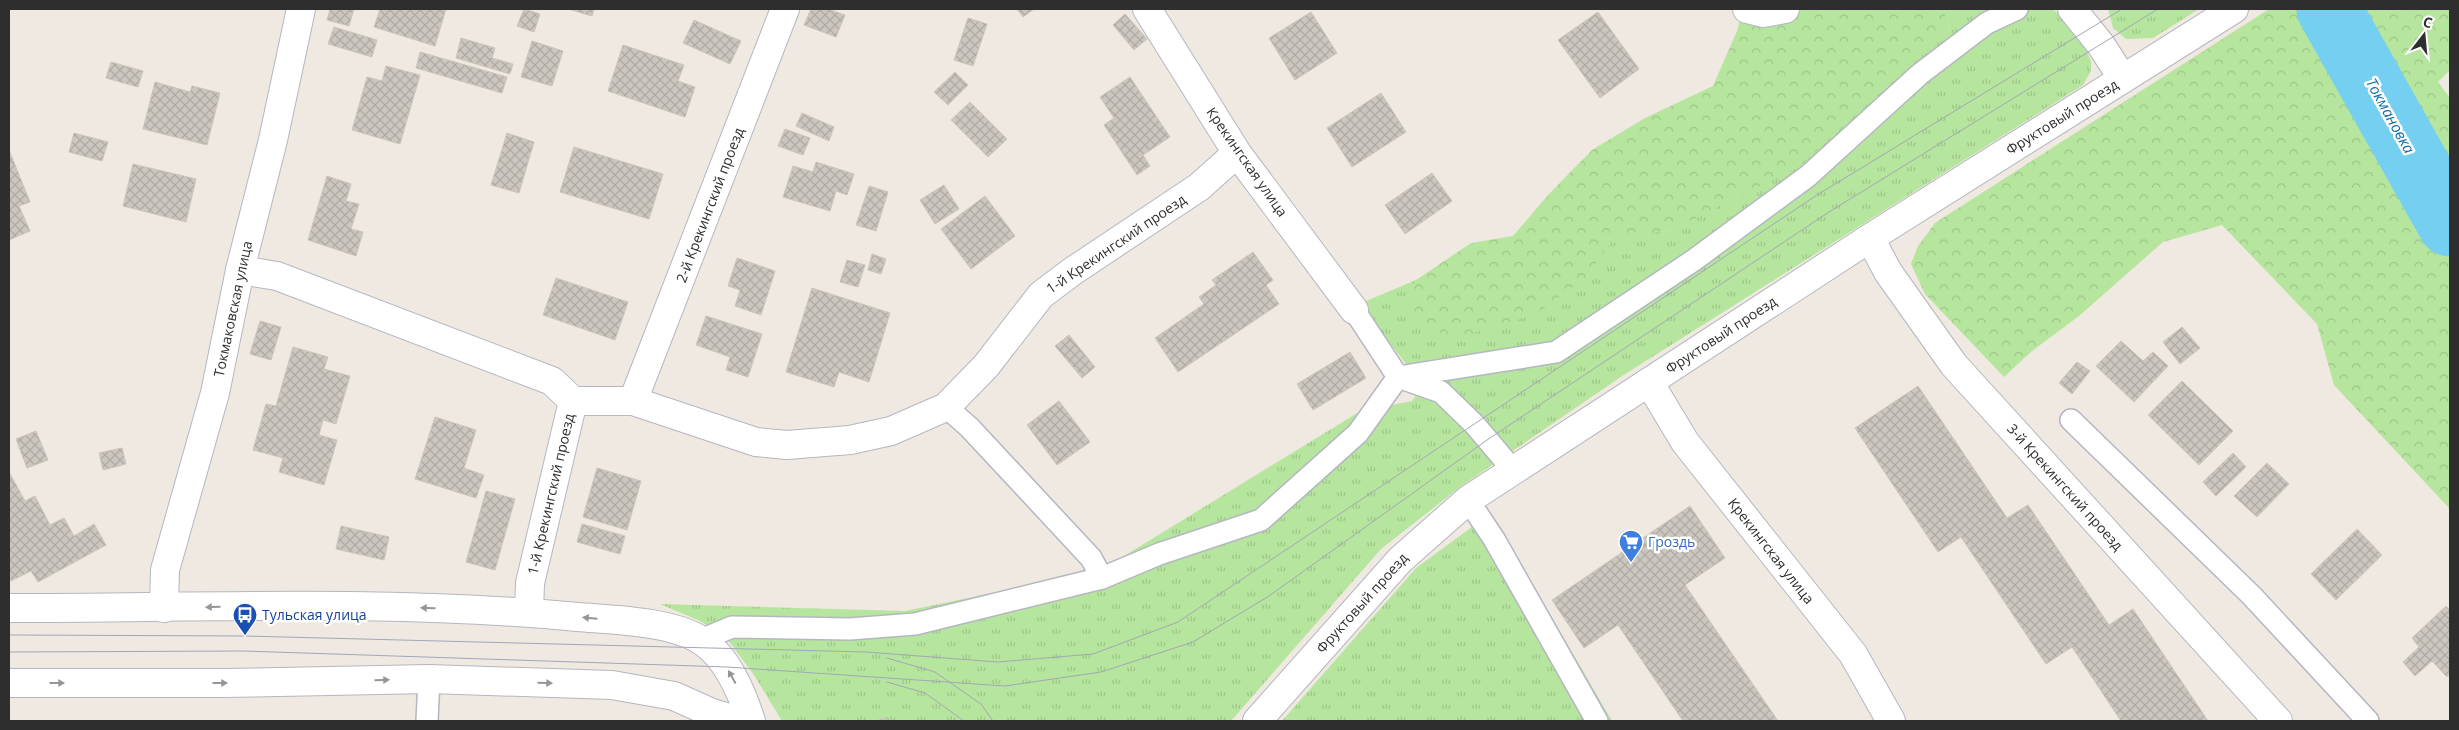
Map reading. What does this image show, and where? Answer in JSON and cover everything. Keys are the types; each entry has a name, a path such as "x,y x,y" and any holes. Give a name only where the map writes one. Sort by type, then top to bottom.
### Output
{"street":[{"name":"Токмаковская улица","path":"164,608 165,570 215,393 240,270 273,140 301,9"},
{"name":"2-й Крекингский проезд","path":"633,401 785,9"},
{"name":"Крекингская улица","path":"1147,9 1237,154 1354,310"},
{"path":"1747,9 1763,13 1786,9"},
{"path":"2072,9 2101,45 2123,79"},
{"name":"Фруктовый проезд","path":"1257,721 1400,560 1468,500 1870,238 2234,9"},
{"name":"1-й Крекингский проезд","path":"529,612 530,583 573,401 633,401 756,442 787,445 850,440 891,431 946,407 986,366 1041,295 1073,271 1199,187 1237,154"},
{"name":"3-й Крекингский проезд","path":"1870,238 1888,272 1954,365 2278,721"},
{"path":"240,270 277,276 552,381 573,401"},
{"name":"Крекингская улица","path":"1649,382 1685,442 1853,654 1891,721"},
{"path":"9,608 357,605 529,612 658,625 701,640 727,667 744,698 751,721"},
{"path":"9,683 224,684 429,679 612,685 674,696 712,714 739,721"}],"lane":[{"path":"701,640 732,627 850,629 915,624 1102,578 1159,554 1261,520 1358,433 1398,377 1556,352 1694,260 1808,176 1920,74 1987,23 2017,9"},
{"path":"1354,310 1398,377 1441,392 1475,424 1513,470"},
{"path":"946,407 969,427 1091,558 1102,578"},
{"path":"2071,420 2252,596 2368,721"},
{"path":"1468,500 1494,539 1597,721"},
{"path":"427,721 429,679"}],"green space":[{"path":"1743,9 1944,9 1950,30 1799,167 1671,230 1613,239 1587,277 1536,314 1450,340 1407,309 1416,280 1471,243 1513,236 1549,194 1592,150 1645,118 1713,86 1737,31"},
{"path":"1944,9 2051,9 2074,25 2091,61 2091,71 2083,85 1622,376 1460,487 1381,549 1231,721 782,721 754,675 725,636 698,620 660,604 905,611 1070,577 1111,564 1359,412 1412,401 1429,376 1407,365 1359,304 1416,280 1408,309 1587,277 1613,238 1671,230 1910,65 1950,30"},
{"path":"2108,9 2199,9 2153,38 2126,39 2113,28"},
{"path":"2269,9 2450,9 2450,70 2438,82 2450,98 2450,509 2334,385 2317,324 2222,225 2163,242 2079,316 2032,351 2004,377 1925,294 1911,264 1918,246 1935,223"},
{"path":"1491,513 1612,721 1282,721 1416,568"}],"building":[{"path":"330,9 354,9 349,26 327,20"},
{"path":"380,9 446,9 435,46 374,27"},
{"path":"524,9 540,14 534,32 517,26"},
{"path":"568,9 594,9 592,16"},
{"path":"811,9 828,9 845,15 836,37 804,25"},
{"path":"1017,9 1034,9 1023,17"},
{"path":"1311,12 1337,53 1295,80 1269,38"},
{"path":"1598,12 1639,69 1600,98 1558,40"},
{"path":"1125,14 1147,39 1134,50 1113,25"},
{"path":"968,18 987,24 973,66 954,60"},
{"path":"694,20 741,41 730,64 683,43"},
{"path":"334,27 377,40 372,57 328,44"},
{"path":"461,38 495,48 492,58 513,64 510,74 456,58"},
{"path":"532,41 563,51 552,86 521,77"},
{"path":"623,45 684,65 678,81 695,87 685,117 608,91"},
{"path":"420,52 507,77 502,93 416,68"},
{"path":"111,62 143,71 138,87 106,78"},
{"path":"386,66 420,75 400,144 352,130 367,77 382,81"},
{"path":"955,72 968,85 948,105 934,92"},
{"path":"1130,77 1170,137 1143,155 1150,166 1137,175 1104,125 1114,118 1100,97"},
{"path":"155,82 190,92 192,86 220,93 207,145 143,129"},
{"path":"1381,93 1406,132 1352,167 1327,128"},
{"path":"970,102 1007,139 988,157 951,120"},
{"path":"802,113 834,127 829,141 796,126"},
{"path":"785,129 810,138 803,155 778,146"},
{"path":"74,133 108,142 102,161 69,152"},
{"path":"507,133 534,142 519,193 491,185"},
{"path":"574,147 663,174 649,219 560,192"},
{"path":"9,150 30,202 19,206 30,231 9,240"},
{"path":"816,162 854,174 847,195 836,191 830,211 783,197 793,166 813,172"},
{"path":"133,164 196,179 186,222 123,206"},
{"path":"1432,173 1452,201 1405,234 1385,205"},
{"path":"327,176 351,184 346,201 359,204 351,229 363,232 356,256 308,240"},
{"path":"944,185 959,209 935,224 920,200"},
{"path":"869,186 888,192 876,231 856,225"},
{"path":"985,196 1015,236 971,269 941,229"},
{"path":"1253,252 1273,280 1266,285 1279,304 1178,372 1155,338 1204,304 1199,297 1216,285 1212,280"},
{"path":"872,254 886,259 881,274 868,270"},
{"path":"737,258 775,271 761,315 735,306 740,290 728,286"},
{"path":"847,260 865,265 858,287 840,282"},
{"path":"556,278 628,302 615,340 543,315"},
{"path":"812,288 890,313 869,382 839,372 834,387 786,372"},
{"path":"706,316 762,334 748,377 726,370 730,357 696,345"},
{"path":"260,321 281,327 271,360 250,354"},
{"path":"2182,327 2200,348 2180,364 2163,342"},
{"path":"1069,335 1095,367 1082,378 1055,346"},
{"path":"2121,341 2143,361 2153,352 2168,366 2134,402 2096,366"},
{"path":"293,347 328,357 324,369 350,376 336,424 323,420 319,435 337,440 324,485 279,472 283,458 253,450 266,404 276,406"},
{"path":"1350,352 1366,378 1313,410 1297,384"},
{"path":"2077,362 2090,371 2072,394 2059,383"},
{"path":"2182,381 2233,431 2199,465 2148,415"},
{"path":"1918,386 2007,518 2028,505 2109,625 2133,609 2208,721 2121,721 2072,647 2046,664 1961,537 1938,552 1855,428"},
{"path":"1059,401 1090,442 1057,465 1027,425"},
{"path":"435,417 476,430 464,468 484,475 476,498 415,479"},
{"path":"36,431 48,460 27,468 16,439"},
{"path":"122,448 126,464 103,470 99,453"},
{"path":"2233,453 2246,467 2216,496 2203,482"},
{"path":"2267,463 2289,484 2257,517 2234,496"},
{"path":"597,468 641,481 627,530 583,517"},
{"path":"9,472 25,501 35,496 50,525 64,518 74,536 94,524 106,545 38,582 31,571 11,581 9,576"},
{"path":"486,491 515,499 495,570 466,562"},
{"path":"1690,506 1725,558 1685,585 1778,721 1683,721 1618,625 1584,648 1552,600"},
{"path":"582,524 625,536 620,554 577,542"},
{"path":"341,526 389,537 384,560 336,549"},
{"path":"2357,529 2382,555 2336,600 2311,574"},
{"path":"2446,606 2450,610 2450,674 2447,677 2432,661 2415,676 2403,662 2419,647 2412,638"},
{"path":"886,717 888,721 876,721"}],"waterway":[{"name":"Токмановка","path":"2329,9 2450,224"}],"tram line":[{"path":"9,635 245,636 866,652 998,662 1093,654 1178,622 1817,195 2122,9"},
{"path":"9,652 243,651 727,667 1005,686 1101,672 1193,642 1269,596 1487,440 1829,212 2158,9"},
{"path":"887,658 935,672 981,704 993,721"},
{"path":"887,682 925,693 964,721"}],"place":[{"name":"Гроздь","path":"1631,563"},
{"name":"Тульская улица","path":"245,636"}]}
